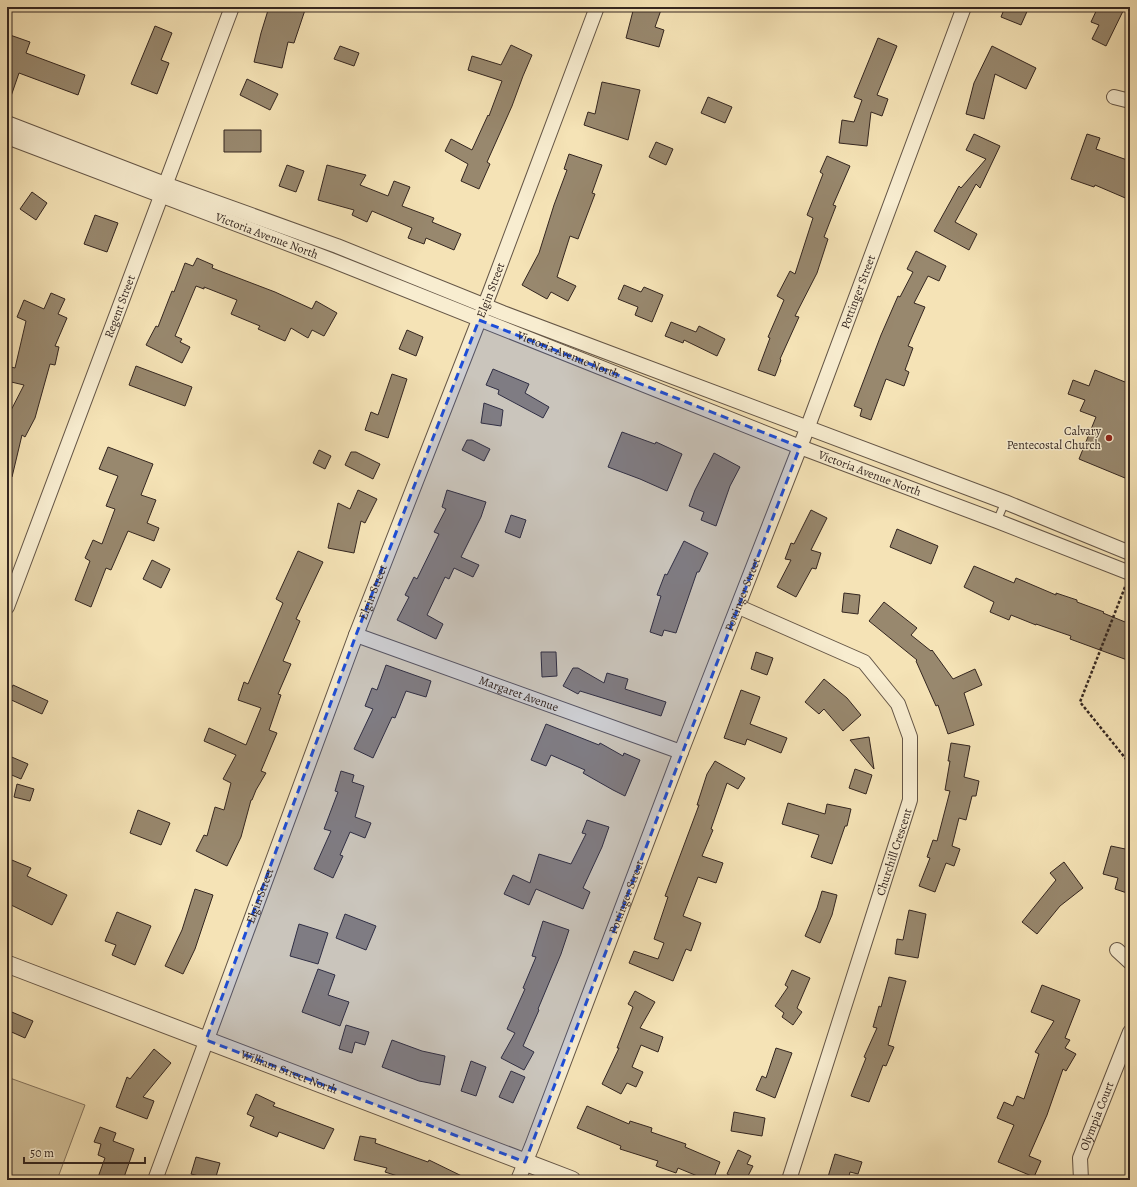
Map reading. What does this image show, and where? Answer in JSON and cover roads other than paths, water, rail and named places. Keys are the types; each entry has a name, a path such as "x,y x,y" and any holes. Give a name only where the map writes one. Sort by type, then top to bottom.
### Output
{"street":[{"name":"Regent Street","path":"7,607 232,7"},
{"name":"Elgin Street","path":"155,1180 356,635 479,320 597,7"},
{"name":"Pottinger Street","path":"518,1180 807,429 964,7"},
{"path":"1114,97 1130,101"},
{"name":"Victoria Avenue North","path":"11,132 163,190 479,320 800,447 1130,573"},
{"name":"Victoria Avenue North","path":"163,190 337,246 484,306 807,429 1005,502 1130,553"},
{"path":"331,260 337,246"},
{"name":"Churchill Crescent","path":"739,607 864,662 898,704 910,737 910,800 790,1180"},
{"name":"Margaret Avenue","path":"356,635 682,752"},
{"path":"1117,950 1130,962"},
{"name":"William Street North","path":"7,964 572,1180"},
{"name":"Olympia Court","path":"1081,1180 1080,1158 1130,1032"}],"lane":[{"path":"997,521 1005,502"}],"place":[{"name":"Calvary Pentecostal Church","path":"1109,438"}]}
